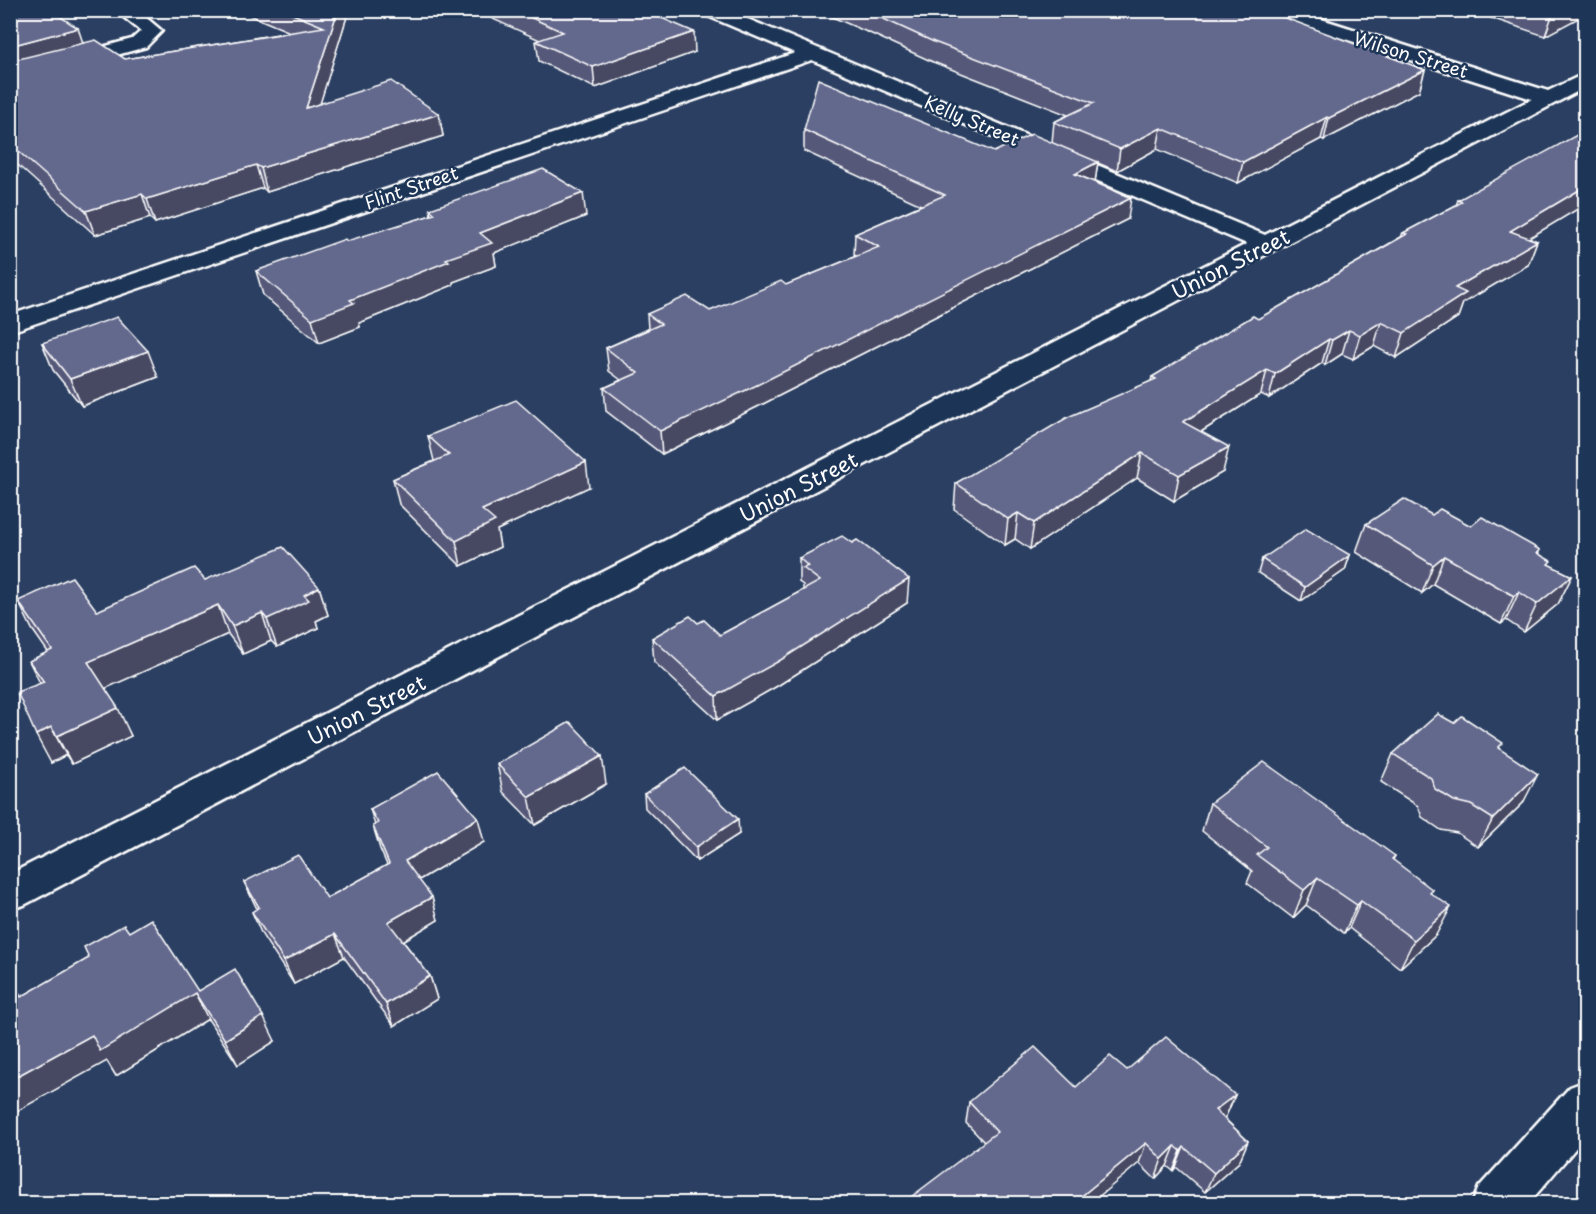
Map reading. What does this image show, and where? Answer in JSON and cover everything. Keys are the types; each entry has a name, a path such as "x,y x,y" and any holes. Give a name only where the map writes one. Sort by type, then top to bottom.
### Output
{"street":[{"path":"10,78 139,43 153,31 124,10"},
{"name":"Kelly Street","path":"709,10 1267,244"},
{"name":"Wilson Street","path":"1273,10 1550,98"},
{"name":"Flint Street","path":"10,324 812,54"},
{"name":"Union Street","path":"10,893 1586,79"},
{"path":"1496,1203 1586,1102"}],"building":[{"path":"10,10 50,10 78,28 10,46"},
{"path":"283,10 338,10 306,108 391,81 439,114 261,168 256,165 147,199 142,194 86,211 10,144 10,61 96,40 125,59 324,27"},
{"path":"514,10 643,10 694,32 593,67 536,41 563,32"},
{"path":"864,10 1264,10 1425,70 1327,117 1243,162 1161,128 1120,149 1054,122 1094,103 934,42"},
{"path":"1534,10 1562,10 1552,16"},
{"path":"818,79 994,152 1032,134 1098,162 1075,174 1131,198 660,431 604,388 638,373 606,348 661,324 647,314 687,296 710,311 781,281 786,285 879,247 855,234 945,195 804,130"},
{"path":"1586,130 1586,186 1510,231 1537,241 1455,288 1466,293 1404,333 1381,322 1360,335 1349,330 1332,340 1329,339 1275,374 1267,370 1183,422 1229,447 1179,475 1142,453 1034,523 1018,513 1008,519 956,483 1068,417 1156,379 1152,377 1253,316 1258,319 1407,234 1403,233 1462,202 1458,200"},
{"path":"543,169 583,193 480,233 492,243 446,259 449,261 350,300 354,303 312,319 256,271 345,239 347,241 435,214 430,209"},
{"path":"117,317 148,351 70,379 42,343"},
{"path":"516,400 586,462 482,510 495,521 456,541 393,479 449,455 428,436"},
{"path":"1404,499 1432,515 1440,509 1471,526 1482,517 1540,550 1537,553 1551,561 1548,564 1572,576 1537,604 1519,592 1514,596 1444,556 1433,565 1366,524"},
{"path":"1306,529 1350,555 1305,587 1262,559"},
{"path":"842,536 852,543 857,540 909,579 779,661 716,696 652,638 690,616 698,623 704,620 720,635 820,581 803,568 808,566 799,558"},
{"path":"283,547 319,587 304,595 309,600 267,619 262,613 232,626 218,605 88,662 118,708 57,736 51,727 36,735 17,692 44,682 29,661 52,650 18,601 72,577 97,611 194,568 205,580"},
{"path":"1438,714 1454,723 1462,716 1503,743 1498,748 1538,774 1493,819 1471,805 1454,801 1435,789 1431,778 1393,754"},
{"path":"570,722 602,756 529,797 497,764"},
{"path":"1264,762 1395,856 1392,859 1433,890 1430,893 1451,907 1414,940 1361,901 1357,905 1317,878 1304,890 1257,855 1267,847 1210,803"},
{"path":"685,768 738,819 696,847 644,794"},
{"path":"438,771 478,818 405,861 432,897 388,922 430,976 386,1004 335,934 284,961 252,912 259,907 244,882 298,855 327,898 389,864 373,826 378,823 370,809"},
{"path":"151,919 198,991 235,969 263,1016 225,1040 195,993 100,1051 92,1035 10,1080 10,997 19,993 21,997 89,958 84,947 124,925 129,932"},
{"path":"1166,1037 1235,1095 1215,1110 1248,1141 1214,1173 1184,1147 1181,1151 1175,1146 1162,1159 1146,1143 1073,1203 903,1203 997,1132 969,1102 1035,1047 1076,1087 1110,1056 1127,1070"}]}
